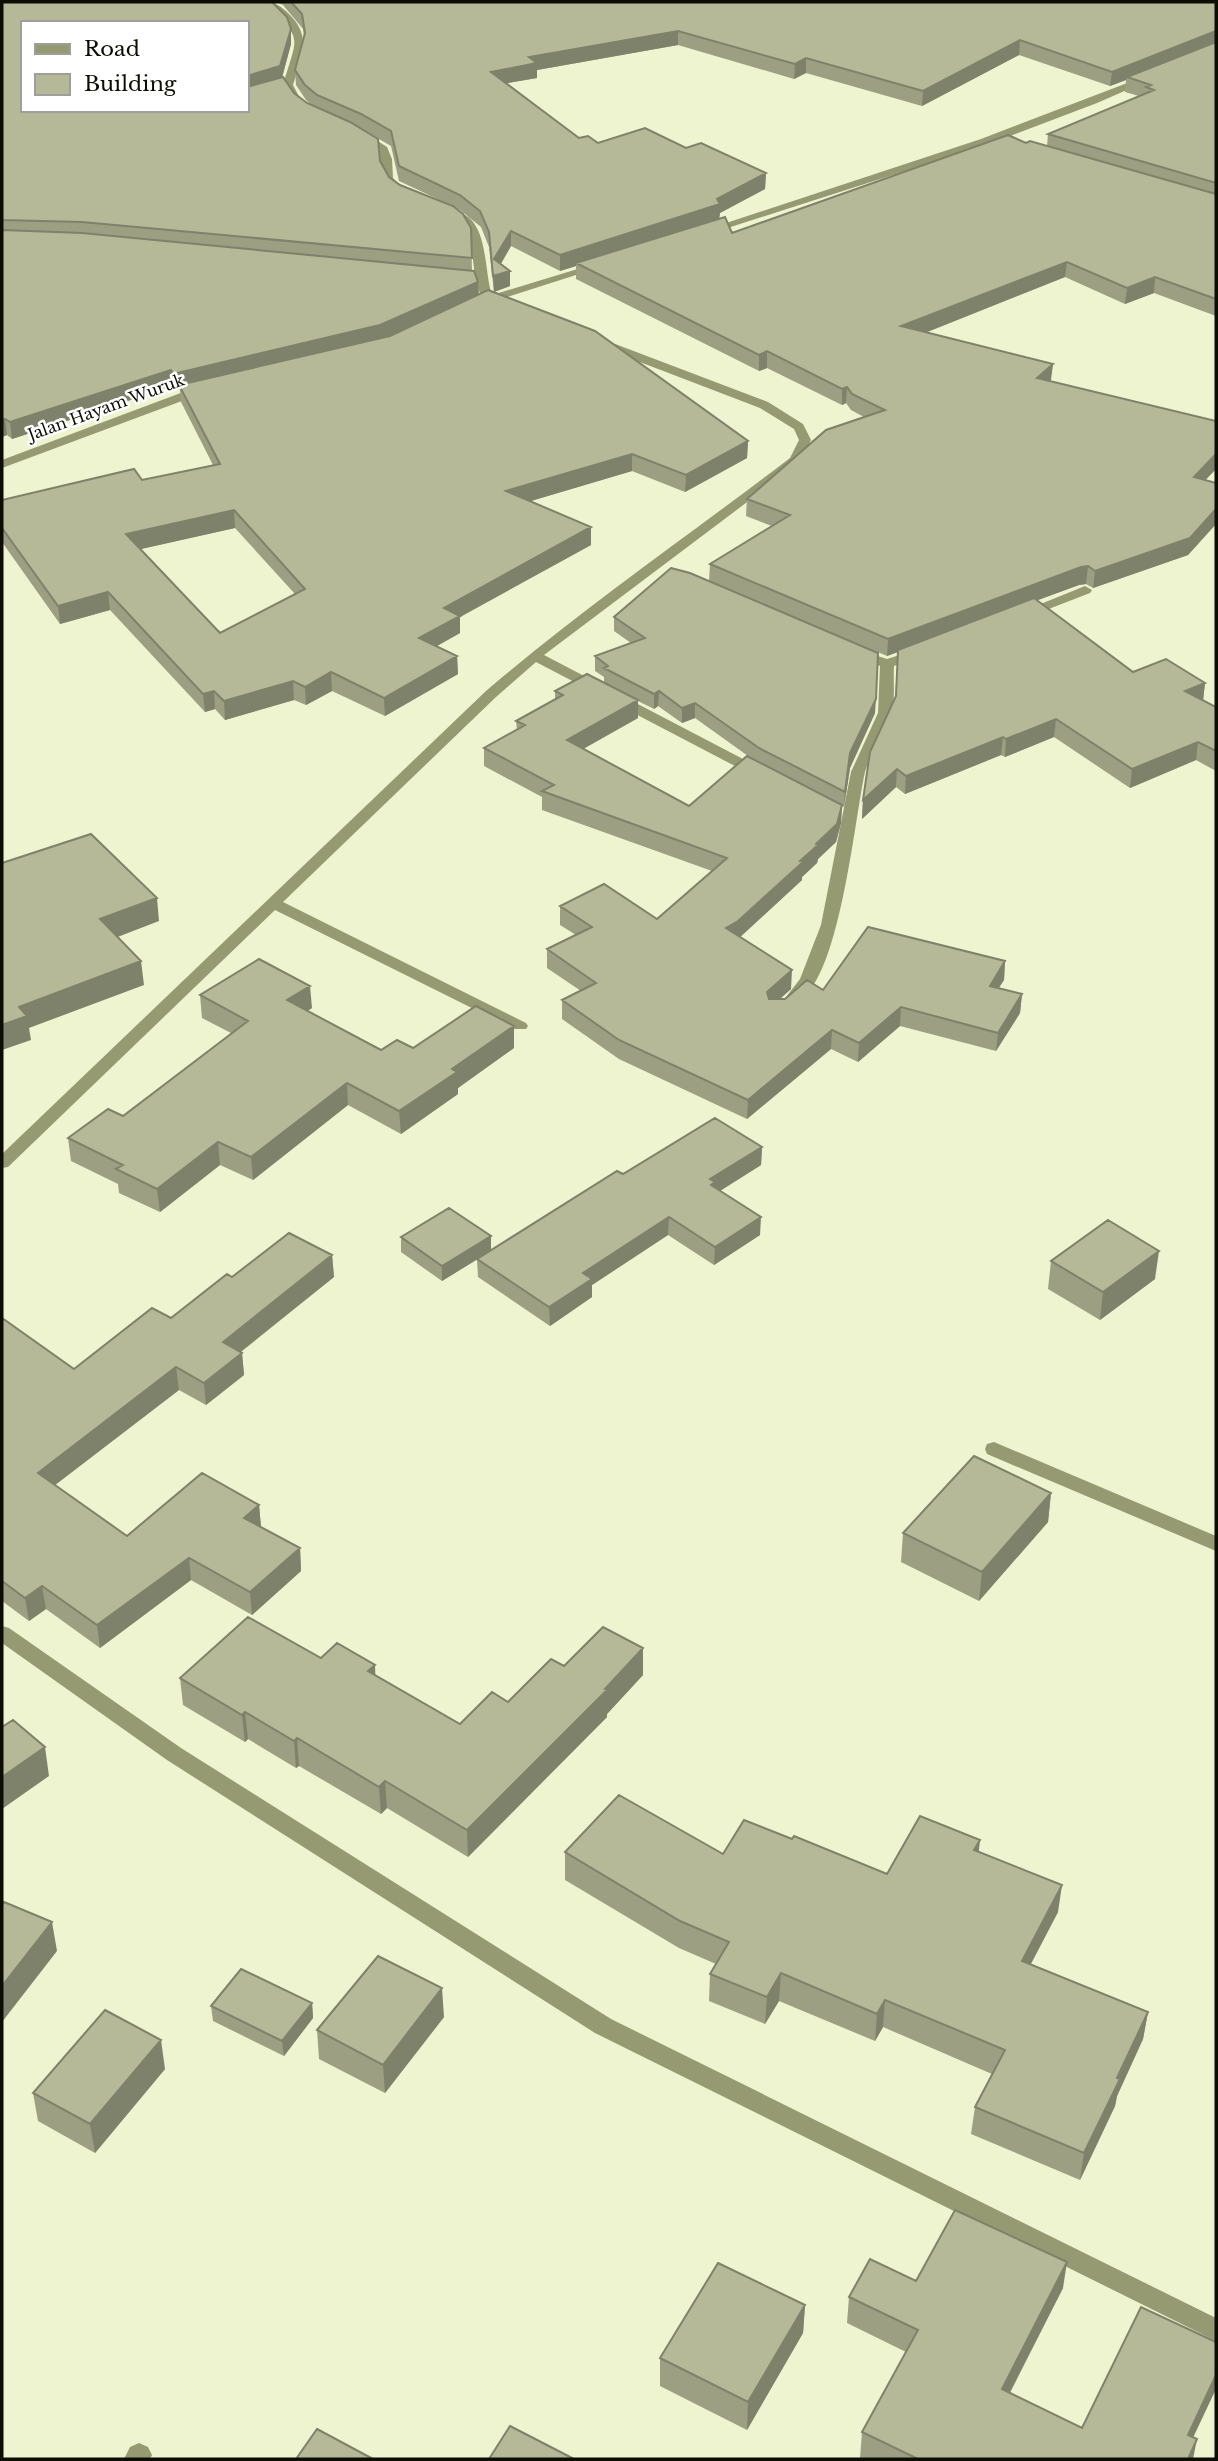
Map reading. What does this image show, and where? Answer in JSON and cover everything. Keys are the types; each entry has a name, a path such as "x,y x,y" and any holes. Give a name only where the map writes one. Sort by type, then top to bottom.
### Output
{"street":[{"path":"267,2 284,13 296,26 300,50 283,87 298,104 309,111"},
{"path":"695,235 993,139 1084,106 1154,76"},
{"path":"347,128 386,150 389,156 388,178 393,186 413,197"},
{"path":"993,139 1020,146"},
{"path":"435,206 458,217 472,228 478,237 483,303"},
{"path":"483,303 604,264"},
{"path":"440,277 481,281"},
{"path":"483,303 514,310"},
{"path":"2,1163 491,694 561,634 660,568 691,540 795,460 805,440 799,427 764,405 591,339"},
{"name":"Jalan Hayam Wuruk","path":"2,464 186,393 215,386"},
{"path":"1011,618 1085,590"},
{"path":"841,646 887,664 936,646"},
{"path":"537,657 779,783"},
{"path":"786,1004 805,988 820,955 846,817 859,769 885,714 887,664"},
{"path":"274,903 520,1026"},
{"path":"994,1449 1216,1544"},
{"path":"2,1633 174,1754 603,2026 1216,2330"}],"building":[{"path":"2,2 272,2 287,17 291,29 280,66 248,76 248,21 21,21 21,112 248,112 248,87 283,77 294,93 307,103 350,122 378,139 380,161 389,177 400,185 453,206 463,214 471,228 472,258 82,222 2,220"},
{"path":"291,2 1216,2 1216,31 1112,72 1020,40 923,91 806,58 795,64 678,31 529,57 537,63 491,72 579,138 588,136 598,143 645,128 686,148 701,143 766,173 717,199 720,204 560,255 511,231 494,259 510,271 493,276 489,232 480,211 460,195 399,166 391,131 361,114 317,95 305,85 295,70 305,33 302,14"},
{"path":"1216,42 1216,183 1048,134 1154,90 1146,87 1151,85 1127,77"},
{"path":"1008,135 1026,143 1030,141 1216,194 1216,299 1155,277 1127,288 1067,262 901,326 1053,364 1037,378 1216,421 1216,454 1194,477 1216,483 1216,509 1190,538 1095,571 1088,566 1081,567 888,639 710,564 790,515 747,499 826,430 885,410 852,394 847,387 842,389 767,351 759,355 576,263 725,217 732,233"},
{"path":"2,230 82,233 474,271 478,282 380,325 173,374 171,370 10,422 2,419"},
{"path":"488,290 595,331 748,441 686,475 632,454 506,491 591,527 444,608 460,616 419,638 457,656 384,698 331,672 305,687 293,681 224,701 214,691 203,694 108,592 58,606 2,528 2,500 134,469 142,480 220,464 179,385 390,336","holes":["234,510 305,589 220,633 126,534"]},
{"path":"671,568 690,573 878,653 876,699 850,753 845,792 759,748 695,703 682,708 659,691 654,694 604,668 608,666 595,656 645,638 614,617"},
{"path":"1034,598 1133,672 1166,659 1205,683 1185,691 1216,707 1216,751 1198,742 1132,769 1056,719 906,776 897,769 863,800 870,752 896,696 898,650"},
{"path":"587,674 638,700 567,740 689,806 747,756 842,805 837,824 800,861 803,862 738,921 726,928 792,970 767,992 769,999 785,999 807,980 823,990 868,927 1005,961 990,986 1022,994 998,1033 901,1007 859,1043 832,1030 748,1100 619,1040 562,1000 596,983 547,949 592,927 560,906 604,884 657,919 727,858 542,791 554,785 484,748 525,725 516,721 563,695 555,691"},
{"path":"91,834 157,898 100,919 141,961 19,1007 27,1016 2,1025 2,863"},
{"path":"259,959 310,986 287,1000 381,1050 397,1040 413,1048 476,1006 514,1026 452,1069 457,1072 399,1111 347,1083 251,1157 218,1142 157,1189 116,1169 123,1165 68,1138 108,1109 123,1116 248,1021 200,995"},
{"path":"715,1118 762,1147 710,1179 715,1182 711,1185 761,1217 715,1247 669,1217 583,1273 592,1279 549,1307 477,1259 617,1171 623,1174"},
{"path":"449,1208 491,1236 442,1266 401,1237"},
{"path":"1108,1220 1159,1251 1103,1292 1051,1261"},
{"path":"289,1233 332,1255 223,1342 242,1353 204,1383 176,1367 38,1473 127,1536 202,1473 259,1505 244,1518 300,1548 250,1592 189,1558 97,1625 42,1586 25,1598 2,1581 2,1318 74,1369 152,1308 171,1318 227,1274 232,1277"},
{"path":"974,1456 1051,1493 982,1572 903,1533"},
{"path":"248,1617 321,1658 337,1643 375,1665 368,1671 460,1724 492,1692 508,1702 551,1659 564,1666 603,1627 643,1648 605,1689 607,1690 467,1830 385,1781 379,1787 297,1738 294,1741 245,1712 242,1715 180,1678"},
{"path":"13,1720 45,1747 2,1777 2,1727"},
{"path":"619,1795 723,1854 744,1820 792,1839 794,1836 887,1874 920,1816 980,1840 974,1850 1062,1885 1022,1961 1148,2012 1117,2078 1120,2079 1084,2153 975,2107 1005,2050 885,2000 877,2014 781,1973 767,1997 710,1974 729,1942 680,1921 565,1852"},
{"path":"4,1902 52,1922 2,1986 2,1905"},
{"path":"378,1956 442,1988 383,2065 317,2030"},
{"path":"241,1969 312,2003 282,2041 211,2006"},
{"path":"105,2010 161,2040 90,2124 33,2093"},
{"path":"955,2210 1067,2262 1002,2389 1082,2428 1141,2307 1216,2342 1216,2375 1188,2435 1197,2439 1188,2459 918,2459 862,2432 918,2330 849,2297 870,2259 916,2281"},
{"path":"718,2263 805,2305 748,2402 660,2358"},
{"path":"510,2426 574,2459 489,2459"},
{"path":"317,2429 373,2459 296,2459"}]}
